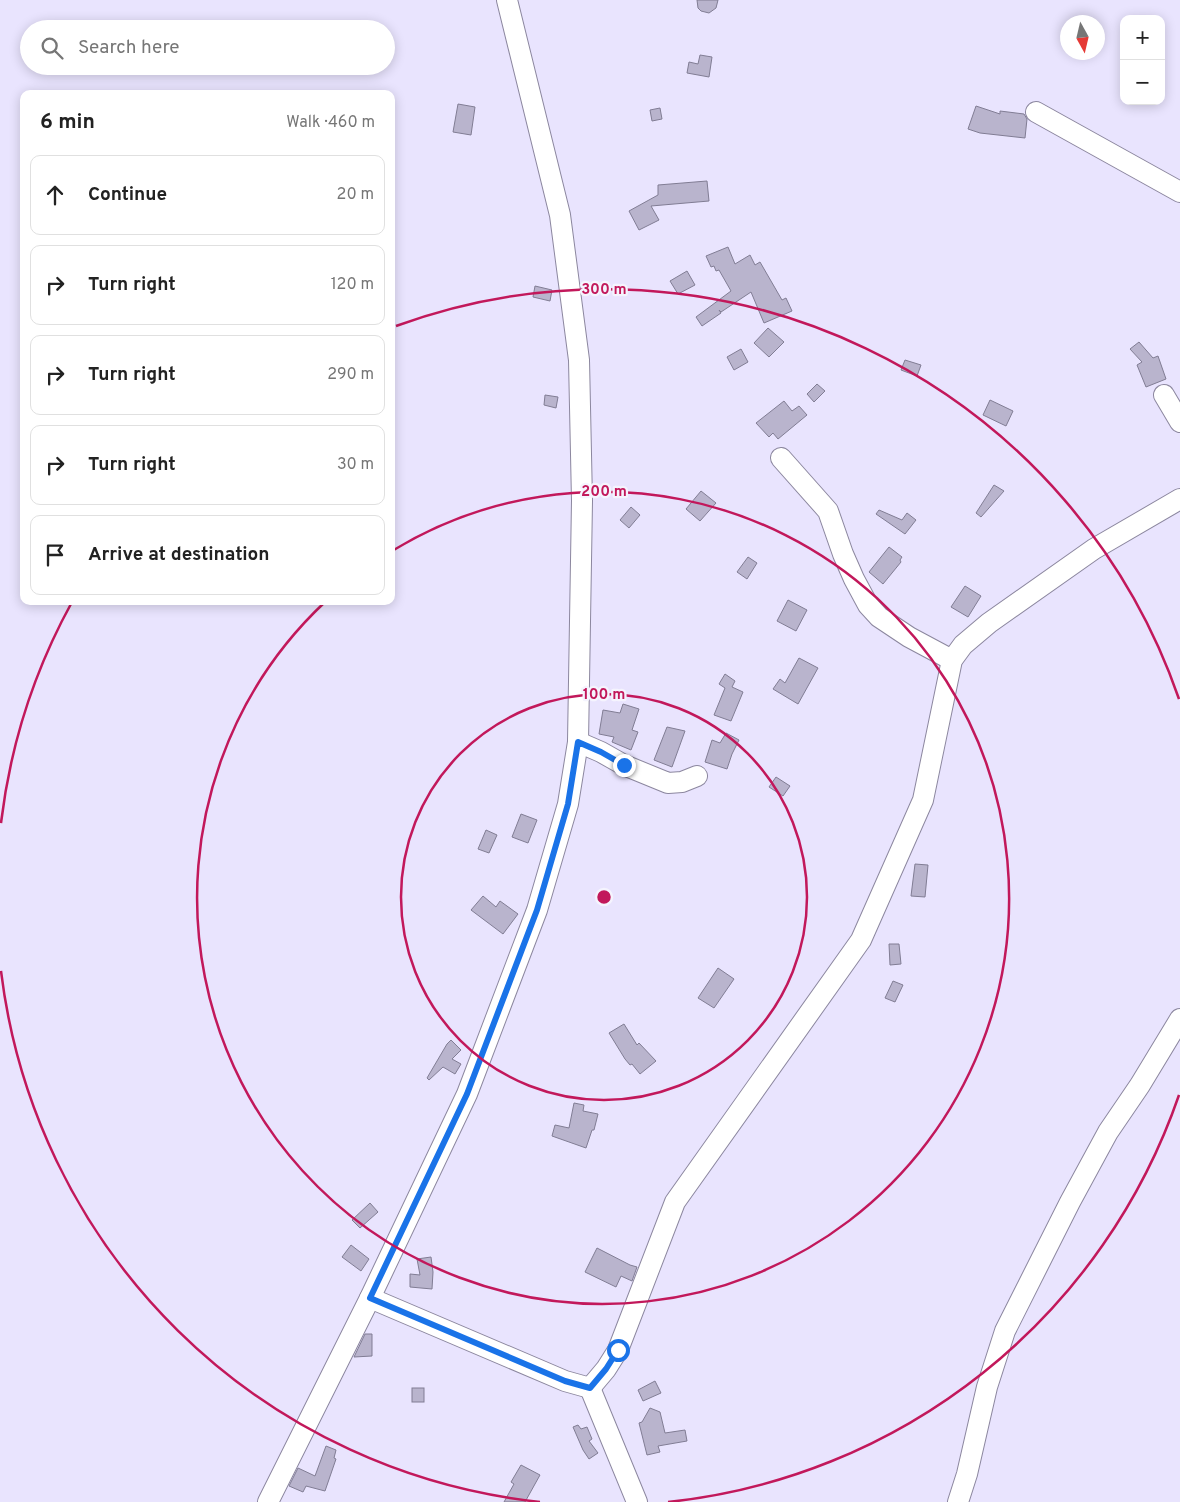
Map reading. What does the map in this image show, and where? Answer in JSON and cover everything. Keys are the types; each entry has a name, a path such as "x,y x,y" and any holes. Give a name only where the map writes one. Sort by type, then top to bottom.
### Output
{"street":[{"path":"268,1502 370,1298 467,1094 537,910 568,804 578,742 582,501 578,360 560,215 507,0"},
{"path":"1036,112 1180,192"},
{"path":"1164,395 1180,422"},
{"path":"781,458 828,511 854,579 868,605 878,617 952,660"},
{"path":"590,1388 606,1369 618,1350 675,1202 861,940 923,800 952,660 963,646 990,623 1094,549 1180,499"},
{"path":"578,742 624,765 668,783 682,782 697,776"},
{"path":"958,1502 967,1474 987,1386 1005,1331 1070,1202 1108,1132 1140,1085 1180,1019"},
{"path":"370,1298 565,1381 590,1388"},
{"path":"590,1388 636,1502"}],"building":[{"path":"697,0 718,0 716,8 709,13 698,8"},
{"path":"700,55 712,57 709,77 687,73 689,62 698,64"},
{"path":"458,104 475,107 471,135 453,132"},
{"path":"976,106 1000,114 1000,111 1024,114 1027,119 1025,138 980,133 968,129"},
{"path":"660,108 662,119 652,121 650,110"},
{"path":"707,181 709,201 651,206 659,220 639,230 629,211 658,195 658,185"},
{"path":"728,247 735,264 750,255 755,265 760,262 782,300 786,298 792,311 764,323 751,292 721,312 719,310 721,313 702,326 696,317 731,291 719,270 716,271 714,266 711,267 706,256"},
{"path":"687,271 695,285 678,294 670,281"},
{"path":"535,286 552,290 550,301 533,297"},
{"path":"768,328 784,342 769,357 754,343"},
{"path":"1139,342 1153,358 1158,356 1166,379 1146,387 1137,365 1142,362 1130,349"},
{"path":"741,349 748,362 734,370 727,357"},
{"path":"905,360 921,365 917,376 901,370"},
{"path":"817,384 825,391 814,402 807,394"},
{"path":"545,395 558,397 556,408 544,405"},
{"path":"990,400 1013,411 1006,426 983,415"},
{"path":"784,401 792,411 799,406 807,415 778,439 773,433 769,437 756,423"},
{"path":"994,485 1004,491 981,517 976,513"},
{"path":"701,491 716,503 700,521 686,509"},
{"path":"631,507 640,515 629,528 620,520"},
{"path":"879,510 902,520 907,513 916,520 905,534 876,514"},
{"path":"889,547 902,557 901,562 883,584 869,572"},
{"path":"748,557 757,563 747,579 737,572"},
{"path":"965,586 981,596 968,617 951,607"},
{"path":"788,600 807,610 796,631 777,621"},
{"path":"799,658 818,668 798,704 773,689 780,679 785,683"},
{"path":"725,674 735,681 732,687 743,692 731,721 714,715 725,688 719,684"},
{"path":"623,704 639,709 632,730 638,732 631,750 612,742 614,737 599,734 603,710 620,713"},
{"path":"667,727 685,731 672,767 654,760"},
{"path":"726,733 739,740 727,769 705,762 712,740 720,743"},
{"path":"776,777 790,786 783,796 769,787"},
{"path":"521,814 537,820 528,843 512,837"},
{"path":"486,830 497,835 489,853 478,849"},
{"path":"915,864 928,865 925,897 911,896"},
{"path":"483,896 496,907 500,901 518,914 503,934 471,910"},
{"path":"889,944 899,944 901,964 890,965"},
{"path":"718,968 734,979 714,1008 698,998"},
{"path":"893,981 903,985 895,1002 885,998"},
{"path":"624,1024 637,1045 639,1043 656,1061 640,1074 625,1059 609,1033"},
{"path":"451,1040 461,1050 452,1059 461,1064 455,1074 443,1067 429,1080 427,1078"},
{"path":"574,1103 584,1105 583,1111 598,1114 594,1130 592,1130 586,1148 552,1136 555,1125 569,1128"},
{"path":"370,1203 378,1212 360,1228 352,1220"},
{"path":"351,1245 369,1259 361,1271 342,1257"},
{"path":"597,1248 637,1267 632,1281 621,1276 616,1287 585,1272"},
{"path":"431,1257 433,1272 432,1289 410,1287 410,1274 420,1275 417,1259"},
{"path":"365,1334 372,1334 372,1356 354,1357"},
{"path":"655,1381 661,1393 643,1401 638,1390"},
{"path":"412,1388 424,1388 424,1402 412,1402"},
{"path":"650,1408 660,1412 665,1433 685,1430 687,1441 658,1446 660,1452 647,1455 639,1423 642,1422"},
{"path":"578,1425 581,1429 587,1427 592,1439 589,1441 598,1453 589,1459 573,1427"},
{"path":"326,1446 336,1450 334,1458 336,1459 325,1491 306,1486 303,1492 289,1486 298,1468 315,1476"},
{"path":"521,1465 540,1475 525,1502 504,1502 514,1484 511,1482"}],"route":[{"path":"618,1350 606,1369 590,1388 565,1381 370,1298 467,1094 537,910 568,804 578,742 624,765"}]}
